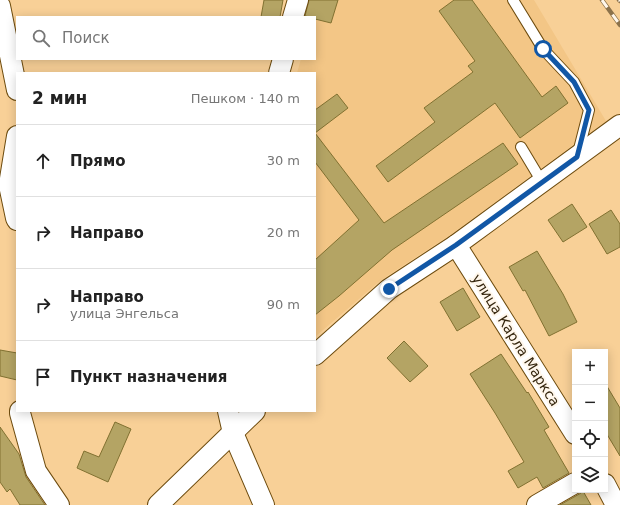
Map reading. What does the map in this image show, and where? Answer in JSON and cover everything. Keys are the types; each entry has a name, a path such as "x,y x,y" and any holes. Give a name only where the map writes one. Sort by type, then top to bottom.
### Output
{"street":[{"path":"293,16 298,0"},
{"path":"0,6 16,85"},
{"path":"279,72 283,60"},
{"path":"316,354 389,289 456,245 620,125"},
{"path":"16,142 9,185 16,218"},
{"name":"улица Карла Маркса","path":"456,245 572,429"},
{"path":"20,412 36,471 60,505"},
{"path":"228,412 233,433 264,505"},
{"path":"158,505 254,412"},
{"path":"536,505 572,485"},
{"path":"608,490 616,505"}],"lane":[{"path":"513,0 543,49 574,82 589,110 577,157"},
{"path":"522,146 542,182"}],"shaded area":[{"path":"317,0 534,0 606,121 450,235 381,280 316,336 316,72 297,72 301,60 316,60 315,16"}],"building":[{"path":"264,0 283,0 280,16 261,16"},
{"path":"309,0 338,0 331,23 316,19 316,16 305,16"},
{"path":"454,0 472,0 542,97 556,86 568,103 520,138 495,103 388,182 376,166 435,122 424,108 473,72 468,66 475,61 439,11"},
{"path":"337,94 348,108 316,132 316,109"},
{"path":"316,134 384,223 503,143 518,164 392,250 316,314 316,259 359,220 316,163"},
{"path":"572,204 587,227 563,242 548,220"},
{"path":"611,210 620,224 620,247 607,254 589,224"},
{"path":"537,251 563,294 577,322 549,336 525,290 523,291 509,267"},
{"path":"463,288 480,317 457,331 440,302"},
{"path":"404,341 428,366 410,382 387,358"},
{"path":"0,350 16,353 16,380 0,376"},
{"path":"501,354 527,393 528,392 549,427 544,430 569,473 543,488 537,477 518,488 508,471 524,462 470,374"},
{"path":"608,388 620,408 620,456 608,436"},
{"path":"115,422 131,429 108,482 77,468 84,451 99,457"},
{"path":"0,427 19,454 26,477 45,505 20,505 10,489 7,492 0,482"},
{"path":"581,493 584,493 591,505 560,505"}],"railway":[{"path":"602,0 620,25"}],"route":[{"path":"389,289 456,245 577,157 589,110 574,82 543,49"}]}
